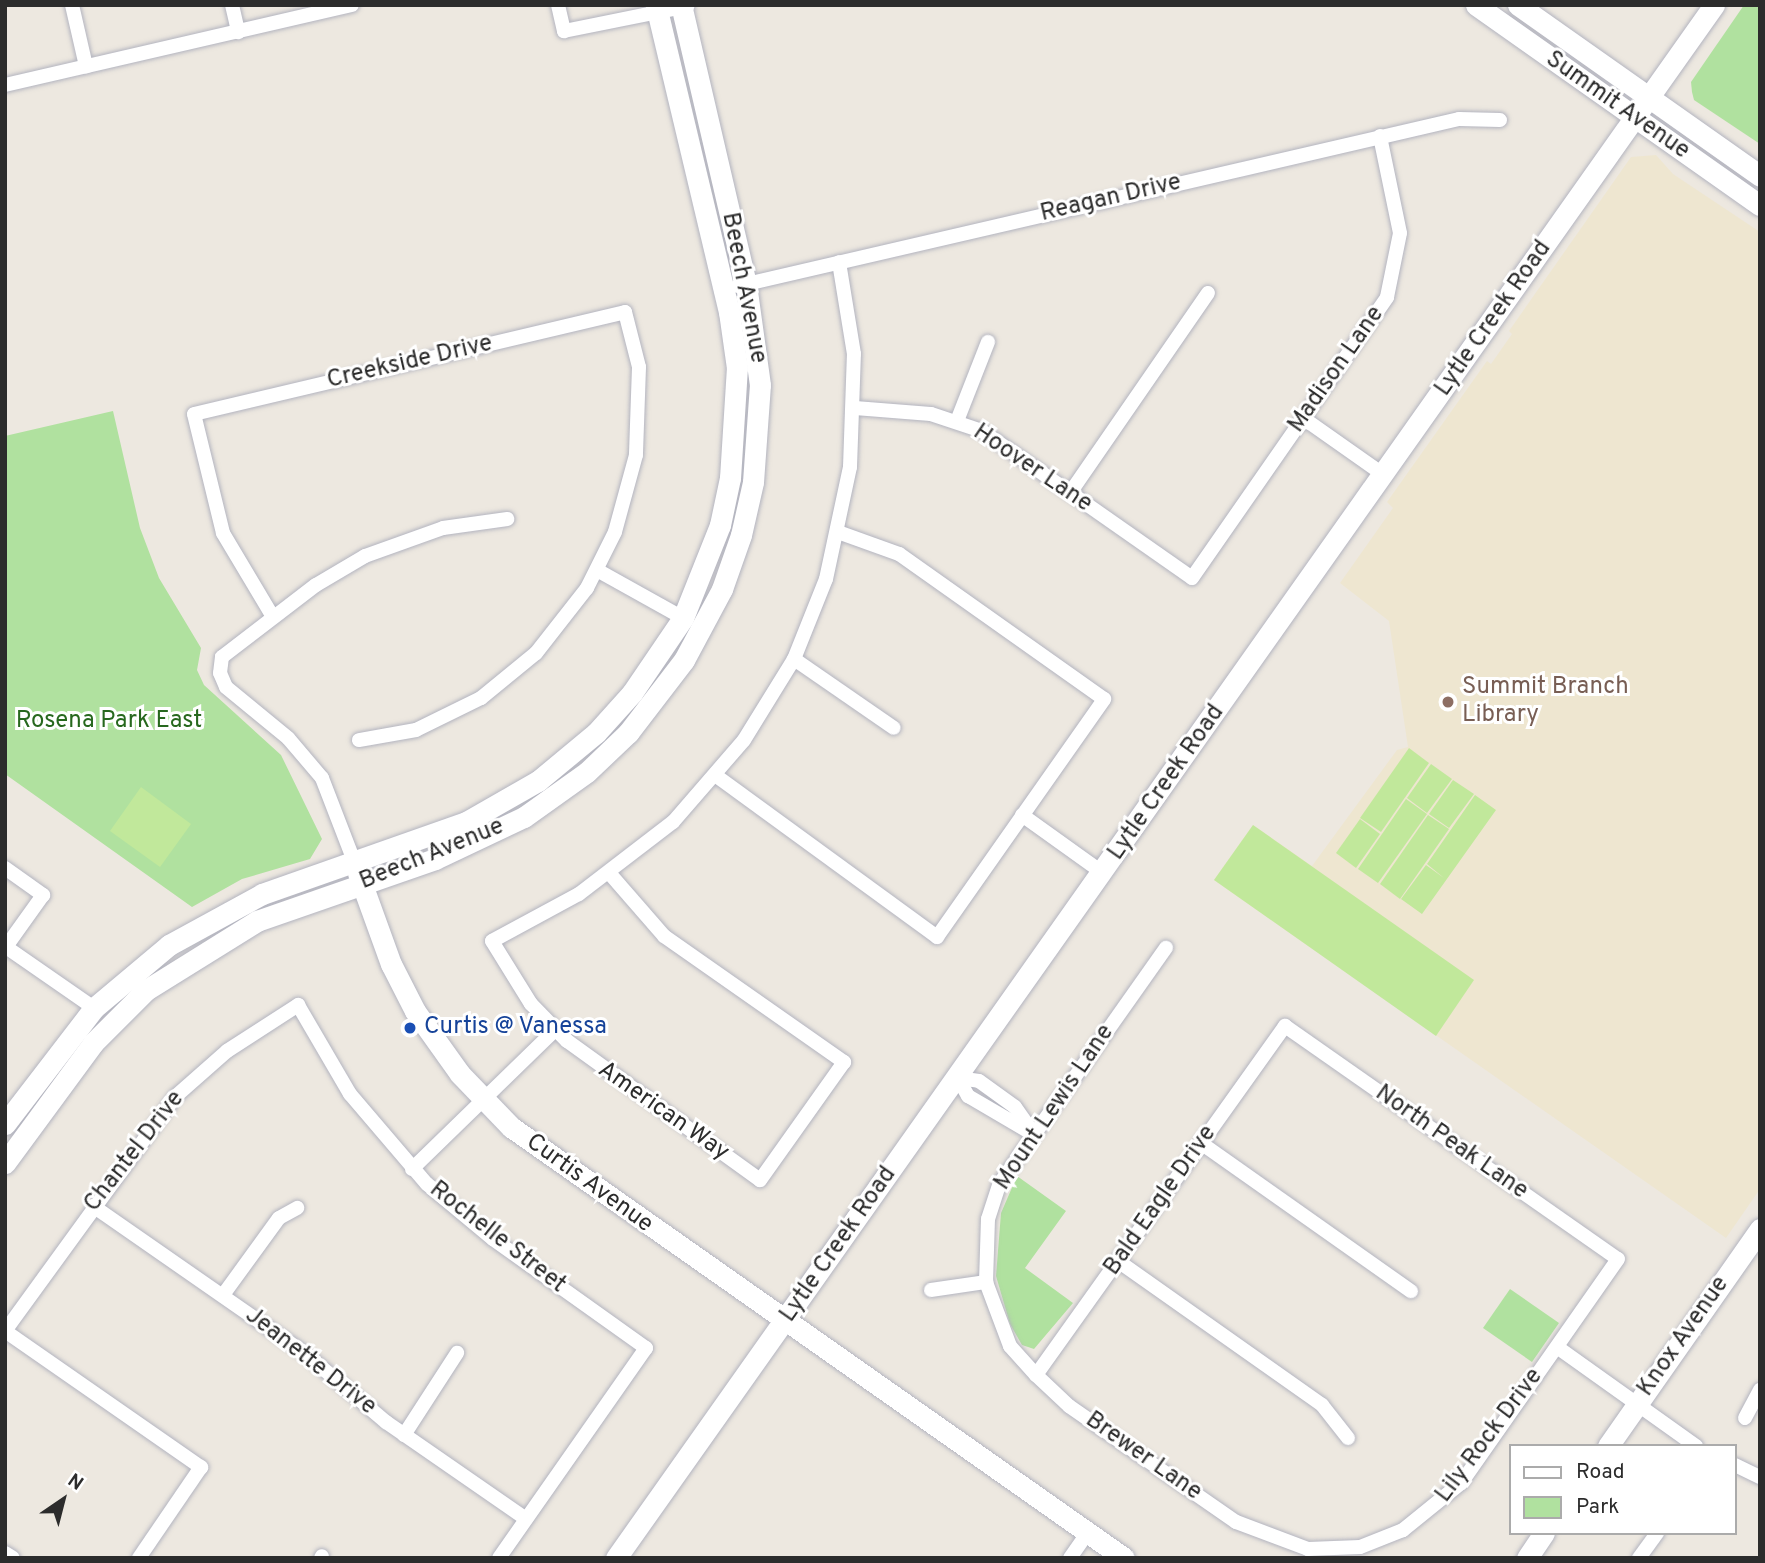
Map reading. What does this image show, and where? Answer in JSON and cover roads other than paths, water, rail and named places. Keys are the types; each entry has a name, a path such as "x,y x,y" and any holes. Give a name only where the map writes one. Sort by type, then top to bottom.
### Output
{"main road":[{"name":"Summit Avenue","path":"1476,5 1634,120 1760,205"},
{"name":"Summit Avenue","path":"1518,5 1760,176"},
{"name":"Lytle Creek Road","path":"616,1558 1103,873 1714,5"},
{"name":"Beech Avenue","path":"5,1163 93,1043 146,990 247,926 476,843 553,799 628,733 684,660 722,589 753,482 760,384 746,284 684,6"},
{"name":"Beech Avenue","path":"5,1124 93,1008 169,945 215,916 354,861 466,822 538,781 596,733 632,693 683,618 720,525 730,478 737,368 723,289 657,9"},
{"name":"Curtis Avenue","path":"354,861 408,998 483,1100 537,1148 784,1323 1125,1558"},
{"name":"Knox Avenue","path":"1609,1444 1760,1229"},
{"path":"1527,1558 1543,1535"}],"street":[{"path":"72,5 86,66"},
{"path":"232,5 238,32"},
{"path":"5,85 352,5"},
{"path":"558,5 564,31 657,9 684,6"},
{"name":"Reagan Drive","path":"723,289 1459,118 1500,120"},
{"name":"Madison Lane","path":"1192,578 1375,317 1394,278 1399,219 1380,136"},
{"path":"610,874 673,822 715,775 759,719 794,659 838,533 855,408 851,331 839,262"},
{"path":"1070,493 1208,293"},
{"name":"Creekside Drive","path":"273,617 223,533 194,414 625,312 639,367 640,425 624,505 597,570"},
{"path":"957,421 988,342"},
{"name":"Hoover Lane","path":"855,408 957,421 982,431 1192,578"},
{"path":"1303,418 1384,475"},
{"path":"273,617 335,572 388,546 456,526 507,519"},
{"path":"715,775 937,937 1104,699 899,554 838,533"},
{"path":"359,740 416,730 481,698 549,639 597,570 683,618"},
{"name":"Curtis Avenue","path":"273,617 224,654 219,667 226,687 288,738 322,778 354,861"},
{"path":"794,659 894,728"},
{"path":"1021,815 1103,873"},
{"path":"5,868 43,895 6,948 93,1008"},
{"name":"American Way","path":"610,874 664,936 844,1062 760,1180 616,1080 555,1030 492,941 610,874"},
{"name":"Mount Lewis Lane","path":"986,1282 985,1248 993,1201 1034,1134 1166,948"},
{"name":"Rochelle Street","path":"298,1005 350,1094 411,1169 483,1232 646,1348 526,1519"},
{"name":"Chantel Drive","path":"5,1331 93,1206 190,1081 298,1005"},
{"name":"Bald Eagle Drive","path":"1035,1375 1285,1027"},
{"name":"North Peak Lane","path":"1285,1027 1618,1259"},
{"path":"411,1169 555,1030"},
{"path":"958,1078 979,1081 1015,1107 1034,1134"},
{"path":"1201,1143 1411,1291"},
{"name":"Jeanette Drive","path":"93,1206 307,1354 404,1435 526,1519"},
{"path":"223,1295 279,1218 297,1209"},
{"name":"Lily Rock Drive","path":"1361,1552 1403,1530 1437,1507 1557,1348 1618,1259"},
{"path":"1118,1261 1322,1405 1348,1438"},
{"path":"931,1290 986,1282"},
{"name":"Brewer Lane","path":"986,1282 1010,1346 1035,1375 1069,1406 1236,1522 1308,1549 1361,1552"},
{"path":"5,1331 201,1467 139,1558"},
{"path":"1557,1348 1693,1444"},
{"path":"404,1435 457,1353"},
{"path":"1745,1418 1760,1390"},
{"path":"1737,1466 1760,1477"},
{"path":"499,1558 526,1519"},
{"path":"1070,1558 1088,1532"},
{"path":"1639,1558 1656,1535"},
{"path":"5,1552 13,1558"}],"place":[{"name":"Summit Branch Library","path":"1448,702"},
{"name":"Curtis @ Vanessa","path":"410,1028"}],"park label":[{"name":"Rosena Park East","path":"109,722"}]}
